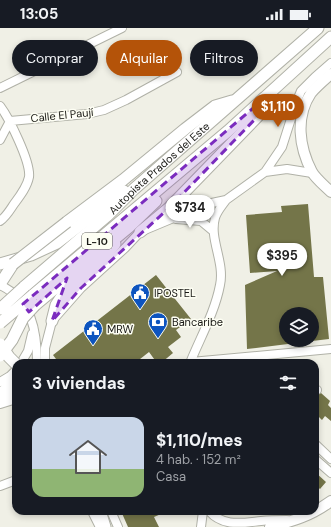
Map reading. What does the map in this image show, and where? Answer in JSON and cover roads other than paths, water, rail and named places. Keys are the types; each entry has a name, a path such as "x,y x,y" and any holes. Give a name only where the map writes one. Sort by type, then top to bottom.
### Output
{"highway":[{"name":"Autopista Prados del Este","path":"0,309 318,28"},
{"name":"Autopista Prados del Este","path":"0,323 34,300 228,131 331,37"},
{"path":"139,233 169,208 260,114 265,98"},
{"path":"0,270 13,264 123,180 215,106 237,100"},
{"path":"52,321 56,305 62,296 104,257 129,227 158,199 161,188"},
{"path":"0,264 30,255 57,243 123,191 134,189"},
{"path":"0,356 8,347 34,300 129,227"},
{"path":"0,284 13,264"},
{"path":"0,344 12,360"},
{"path":"102,515 106,527"}],"main road":[{"path":"331,74 312,93 302,113 300,131 302,149 312,173 331,192"},
{"path":"0,403 12,399"},
{"path":"319,509 331,501"},
{"path":"95,515 101,527"},
{"path":"270,527 293,521 308,515"}],"street":[{"path":"0,88 122,28"},
{"path":"192,359 216,302 220,284 220,266 213,231 216,215 226,200 265,172 282,147 296,103 302,91 314,77 331,63"},
{"name":"Calle El Paují","path":"10,121 87,114 104,110 126,100 170,76"},
{"path":"0,106 10,121 28,167 29,176 23,192 0,221"},
{"path":"0,140 10,121"},
{"path":"265,172 287,169 312,173"},
{"path":"45,359 45,348 52,321 81,288 125,248 139,233 207,204 226,200"},
{"path":"171,219 201,221 213,231"},
{"path":"0,284 18,298 30,314 33,321 36,340 37,359"},
{"path":"24,359 32,340 33,321"},
{"path":"29,359 36,340"},
{"path":"230,359 331,349"},
{"path":"0,382 12,374"},
{"path":"0,393 12,383"},
{"path":"0,393 12,392"},
{"path":"319,448 331,459"},
{"path":"319,455 322,451"},
{"path":"319,464 331,474"},
{"path":"0,486 12,482"},
{"path":"106,515 111,527"},
{"path":"113,515 118,527"},
{"path":"201,527 202,515"},
{"path":"212,515 228,526 262,520 293,521"}],"place":[{"name":"IPOSTEL","path":"140,310"},
{"name":"Bancaribe","path":"158,339"},
{"name":"MRW","path":"93,346"}]}
